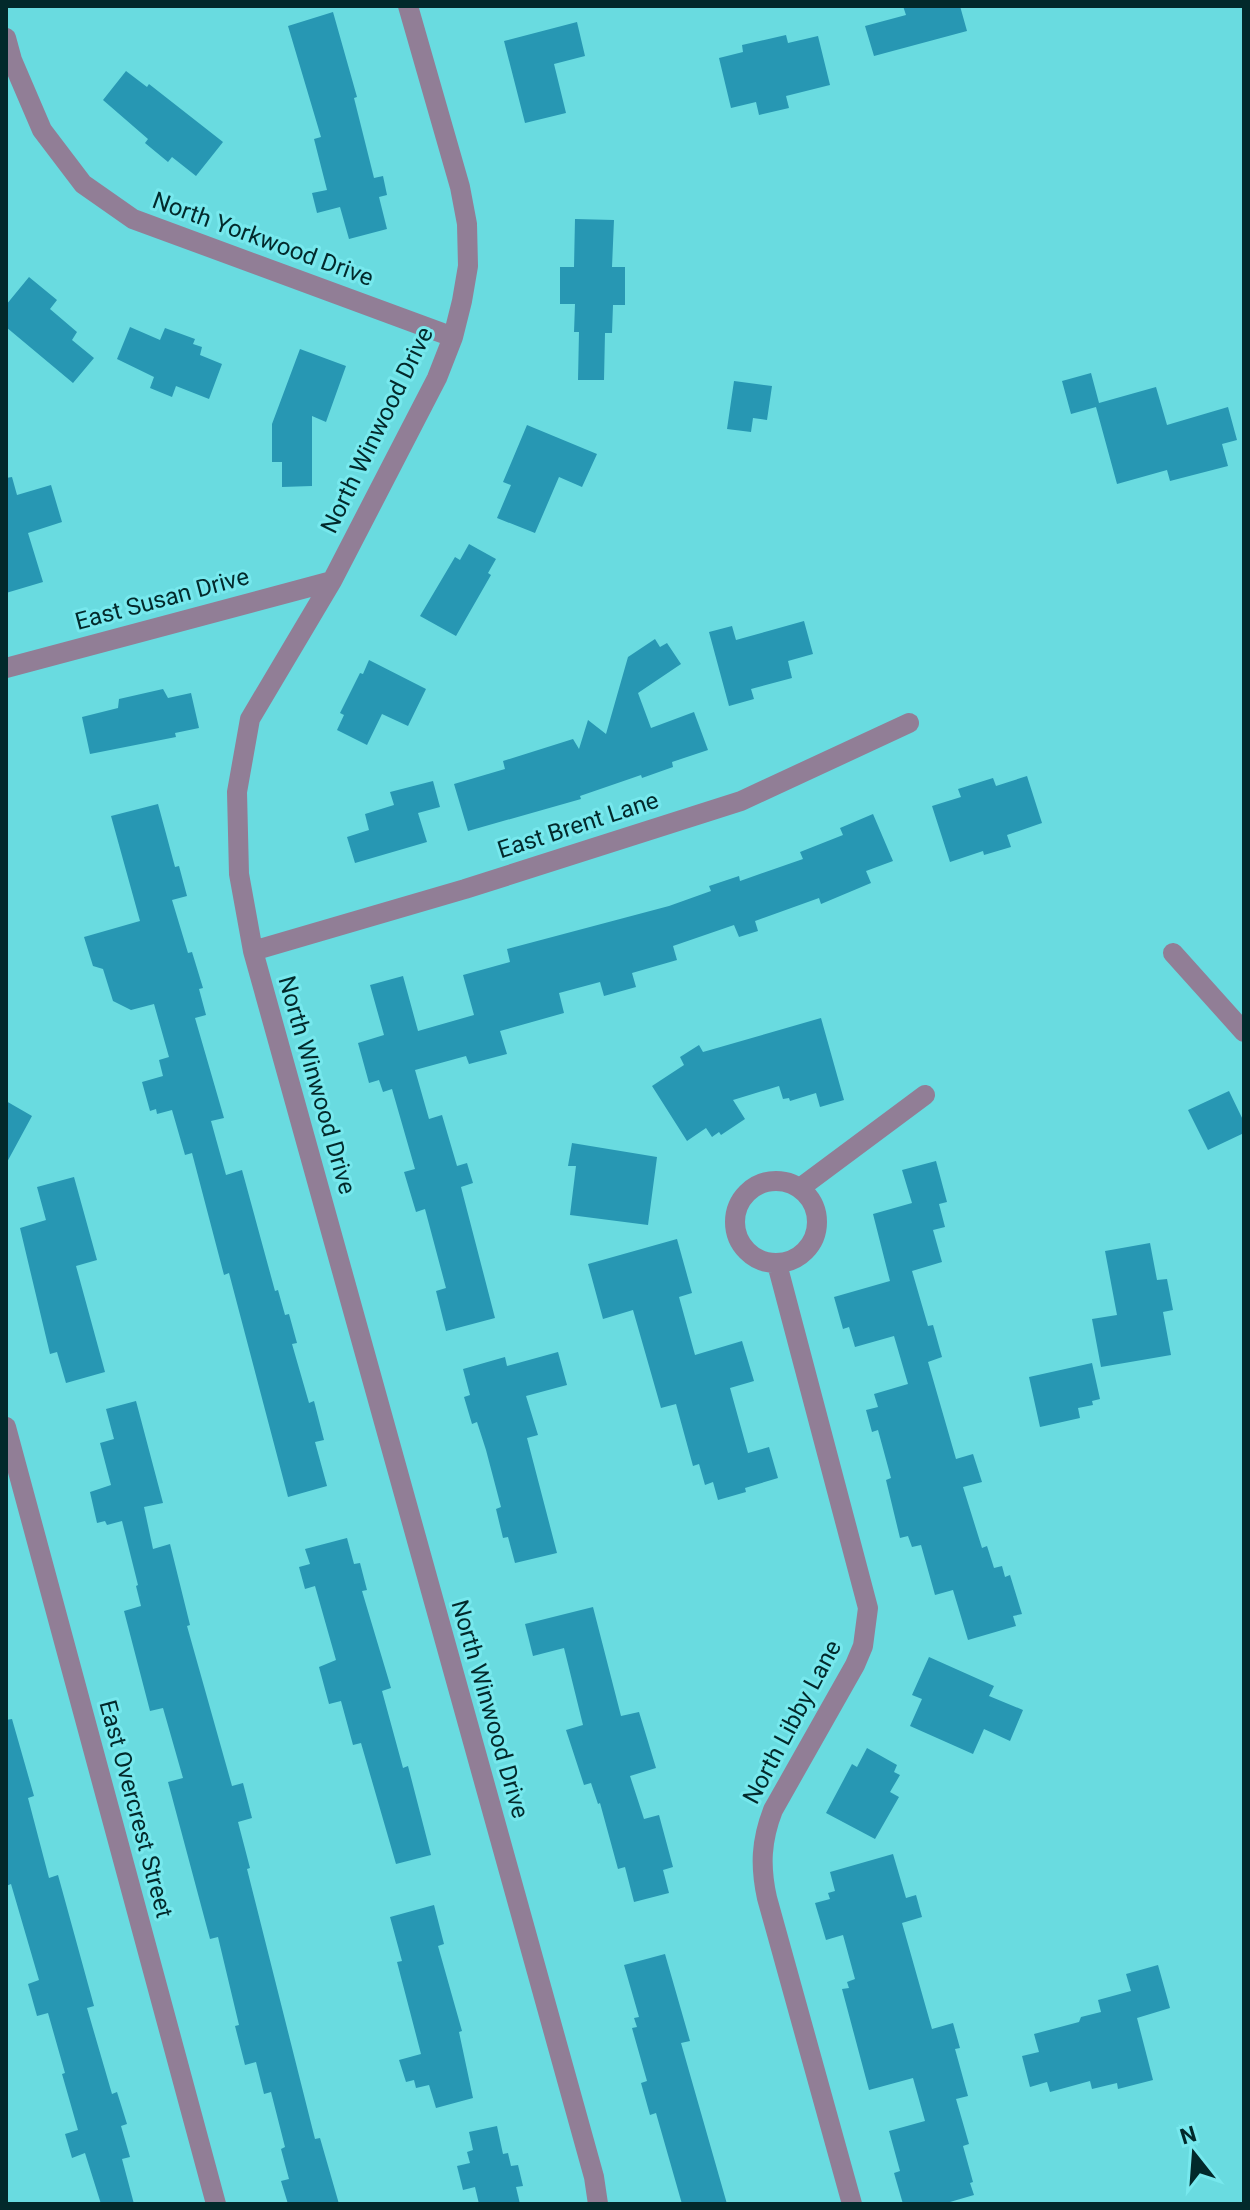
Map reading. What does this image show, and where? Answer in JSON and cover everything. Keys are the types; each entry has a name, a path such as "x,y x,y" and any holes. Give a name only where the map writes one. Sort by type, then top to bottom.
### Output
{"street":[{"name":"North Winwood Drive","path":"408,6 460,187 467,224 468,266 453,337 437,378 332,581 250,719 237,792 239,874 253,951 589,2162 598,2204"},
{"name":"North Yorkwood Drive","path":"6,38 12,60 42,130 83,184 133,219 453,337"},
{"name":"East Susan Drive","path":"6,668 332,581"},
{"name":"East Brent Lane","path":"253,951 465,889 741,801 909,723"},
{"path":"1173,953 1244,1032"},
{"path":"800,1188 925,1095"},
{"path":"776,1181 800,1188 816,1209 816,1234 810,1246 801,1255 777,1264 764,1262 743,1247 737,1236 737,1210 751,1189 776,1181"},
{"name":"North Libby Lane","path":"777,1264 868,1608 863,1646 855,1665 773,1810 761,1853 767,1898 852,2204"},
{"name":"East Overcrest Street","path":"6,1427 216,2204"}],"building":[{"path":"903,6 960,6 967,31 874,56 865,26 906,15"},
{"path":"333,12 357,97 354,98 374,178 383,176 387,195 379,197 387,229 349,239 340,207 317,213 312,193 327,190 314,139 321,137 288,26"},
{"path":"577,22 585,56 554,64 566,113 525,123 504,41"},
{"path":"786,35 788,43 818,36 830,85 786,96 789,108 759,115 756,102 731,108 719,58 743,52 742,45"},
{"path":"126,71 147,87 149,84 223,142 196,176 172,157 168,162 145,143 148,139 103,100"},
{"path":"575,219 614,220 612,267 625,267 625,305 613,305 612,333 605,333 604,380 578,380 579,332 574,332 575,304 560,304 560,267 574,267"},
{"path":"29,277 57,300 50,309 77,332 72,340 94,358 73,383 6,327 6,305"},
{"path":"130,327 160,340 165,328 195,339 193,344 202,347 200,355 222,364 209,399 176,386 172,397 150,388 154,377 117,359"},
{"path":"300,349 346,366 326,422 312,416 312,486 282,487 282,462 272,462 272,424"},
{"path":"1091,373 1099,403 1156,387 1167,425 1228,407 1237,440 1222,444 1228,466 1170,481 1167,470 1117,484 1096,407 1071,414 1062,381"},
{"path":"734,381 772,386 767,420 753,418 751,432 727,429"},
{"path":"527,425 597,454 582,487 559,477 535,533 497,518 511,485 503,482"},
{"path":"12,477 17,495 51,485 62,522 28,533 43,582 6,593 6,478"},
{"path":"469,544 496,559 488,573 491,575 456,636 420,616 455,557 460,560"},
{"path":"804,621 813,654 788,661 792,678 751,689 754,699 729,706 709,632 732,626 736,640"},
{"path":"655,639 660,647 667,643 681,664 638,693 651,728 694,712 708,750 672,762 673,767 580,796 581,799 468,831 454,784 505,769 503,761 573,739 579,749 588,720 606,734 628,657"},
{"path":"369,660 426,689 408,726 382,714 367,745 337,730 344,715 340,713"},
{"path":"163,689 168,698 191,693 199,728 175,733 176,737 90,754 82,717 118,708 119,699"},
{"path":"1027,776 1042,823 1007,835 1011,847 984,855 983,851 950,862 932,806 961,797 958,789 993,778 996,786"},
{"path":"433,781 440,807 418,813 427,842 355,863 347,837 369,830 365,814 394,805 390,792"},
{"path":"158,804 175,867 179,866 187,896 172,900 188,953 192,952 203,988 199,989 206,1015 195,1018 224,1118 211,1121 226,1175 242,1170 275,1291 278,1290 285,1315 289,1314 297,1343 292,1344 309,1403 314,1401 324,1440 315,1442 327,1486 288,1497 229,1273 224,1275 192,1153 185,1155 172,1110 157,1114 156,1109 150,1111 142,1082 163,1076 159,1060 169,1057 154,1004 131,1010 113,1001 103,969 93,966 84,937 140,921 111,816"},
{"path":"873,814 893,861 866,871 871,883 821,904 819,898 755,921 758,931 739,937 734,925 673,946 677,960 632,973 636,987 604,996 600,982 559,993 564,1013 500,1031 507,1054 469,1064 466,1056 415,1070 429,1119 442,1115 457,1166 467,1163 473,1183 461,1187 495,1318 446,1331 436,1291 446,1288 425,1209 416,1212 404,1172 415,1169 392,1089 383,1092 379,1080 369,1083 358,1043 384,1035 370,985 403,976 418,1031 474,1015 463,975 510,962 507,949 669,906 711,891 709,886 739,876 740,881 803,859 800,852 843,835 840,828"},
{"path":"821,1018 844,1100 820,1107 816,1093 790,1101 789,1098 783,1099 779,1086 733,1100 745,1119 721,1135 719,1132 712,1137 706,1128 687,1141 652,1086 684,1065 680,1057 699,1045 703,1052"},
{"path":"1229,1091 1244,1122 1244,1133 1208,1150 1188,1110"},
{"path":"6,1101 32,1116 6,1164"},
{"path":"572,1143 657,1157 648,1225 570,1215 576,1166 568,1166"},
{"path":"936,1161 947,1202 939,1204 945,1227 933,1230 942,1262 912,1271 928,1326 933,1325 942,1357 928,1362 956,1459 973,1454 982,1482 963,1487 982,1548 987,1546 994,1568 1002,1566 1005,1577 1010,1575 1022,1614 1013,1616 1016,1626 968,1640 953,1590 935,1595 921,1545 912,1547 908,1536 900,1538 886,1480 891,1478 878,1430 872,1432 866,1410 878,1407 874,1394 908,1384 894,1336 855,1347 849,1327 843,1329 834,1297 890,1281 873,1214 912,1203 902,1170"},
{"path":"74,1177 97,1260 76,1266 105,1372 66,1383 57,1352 50,1354 20,1228 46,1220 37,1187"},
{"path":"677,1239 692,1293 679,1297 695,1355 742,1341 754,1381 730,1388 748,1453 769,1447 778,1478 718,1500 713,1482 705,1485 699,1464 693,1466 676,1404 661,1408 633,1310 603,1319 588,1264"},
{"path":"1150,1243 1157,1280 1167,1279 1173,1310 1163,1312 1171,1355 1101,1367 1092,1319 1117,1315 1105,1251"},
{"path":"558,1352 567,1385 526,1396 538,1435 527,1438 557,1553 515,1563 508,1537 503,1538 496,1509 501,1507 486,1450 477,1422 472,1424 464,1397 470,1395 463,1369 505,1357 507,1366"},
{"path":"1092,1363 1100,1399 1092,1401 1093,1405 1078,1408 1080,1418 1040,1427 1029,1377"},
{"path":"136,1401 163,1503 144,1507 153,1549 170,1544 190,1625 187,1626 232,1786 243,1783 252,1818 238,1822 250,1868 247,1869 315,2139 320,2138 339,2204 288,2204 281,2181 289,2179 281,2149 285,2147 271,2092 264,2094 256,2062 245,2065 218,1937 210,1939 168,1782 183,1778 163,1708 150,1711 124,1611 141,1606 122,1521 107,1525 105,1521 97,1523 90,1492 111,1485 100,1443 114,1439 106,1409"},
{"path":"347,1538 354,1564 360,1563 367,1590 362,1591 391,1688 382,1691 403,1768 408,1766 431,1855 396,1864 361,1743 353,1745 341,1701 329,1704 319,1667 336,1660 315,1586 305,1589 299,1567 310,1564 305,1549"},
{"path":"593,1607 621,1716 639,1712 656,1768 630,1776 644,1819 659,1815 673,1867 663,1870 669,1893 634,1902 625,1867 618,1869 600,1803 591,1783 584,1785 566,1730 583,1725 564,1648 533,1656 525,1624"},
{"path":"929,1657 994,1686 989,1696 1023,1710 1010,1741 984,1729 973,1754 910,1726 922,1699 912,1695"},
{"path":"12,1719 34,1796 28,1798 49,1878 58,1875 94,2006 87,2008 112,2094 117,2092 127,2124 121,2126 130,2157 122,2159 134,2204 101,2204 85,2153 72,2158 65,2134 78,2130 62,2074 65,2073 48,2013 37,2016 28,1984 39,1980 11,1884 6,1886 6,1720"},
{"path":"867,1748 897,1765 894,1772 900,1775 890,1792 899,1797 875,1839 826,1813 852,1764 857,1767"},
{"path":"893,1854 906,1898 916,1895 922,1917 902,1923 932,2029 953,2023 960,2048 955,2049 968,2096 956,2099 969,2144 963,2146 974,2195 943,2204 903,2204 894,2173 900,2171 889,2131 925,2121 913,2078 869,2090 842,1989 849,1988 847,1982 855,1979 843,1935 826,1940 815,1903 830,1899 828,1893 835,1891 830,1872"},
{"path":"434,1905 444,1944 438,1946 462,2031 459,2032 473,2098 436,2108 429,2085 416,2088 414,2080 406,2082 399,2060 421,2054 397,1962 402,1961 390,1917"},
{"path":"665,1954 690,2041 681,2043 727,2204 682,2204 656,2113 650,2115 641,2083 647,2081 632,2028 637,2027 634,2018 639,2017 624,1965"},
{"path":"1158,1965 1170,2008 1137,2018 1153,2080 1118,2089 1117,2083 1092,2089 1090,2081 1050,2092 1047,2082 1030,2087 1022,2056 1039,2052 1034,2034 1079,2022 1081,2017 1101,2012 1098,2000 1131,1991 1126,1974"},
{"path":"497,2126 503,2154 508,2153 511,2166 518,2165 523,2186 516,2187 520,2204 479,2204 475,2187 463,2190 457,2166 470,2163 467,2152 473,2150 469,2132"}]}
